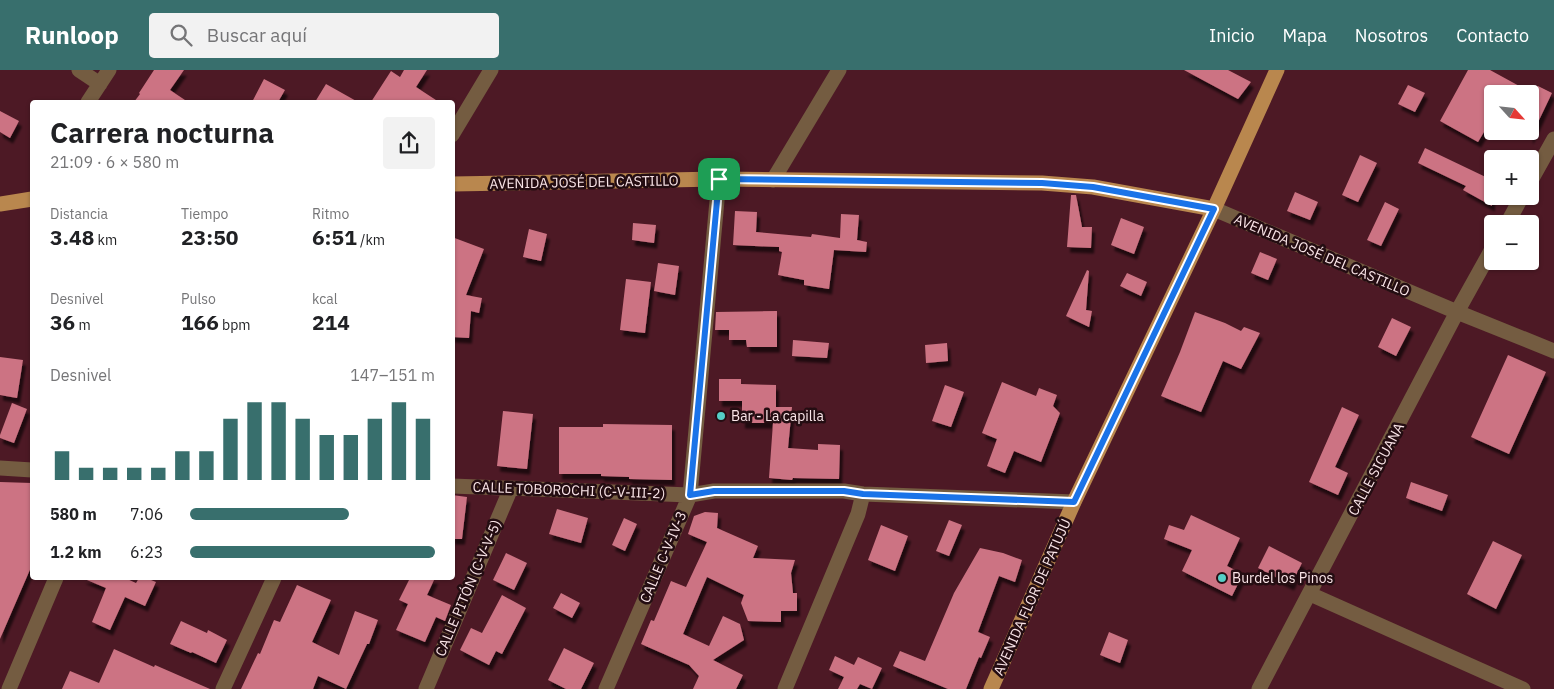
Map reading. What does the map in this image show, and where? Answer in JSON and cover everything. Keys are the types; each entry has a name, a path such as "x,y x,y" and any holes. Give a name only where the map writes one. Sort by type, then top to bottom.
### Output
{"main road":[{"name":"AVENIDA FLOR DE PATUJÚ","path":"991,689 1074,502 1214,209 1277,70"},
{"name":"AVENIDA JOSÉ DEL CASTILLO","path":"455,184 719,179 1042,183 1093,187 1214,209"},
{"path":"0,204 30,199"}],"street":[{"path":"80,70 100,84"},
{"path":"89,100 109,70"},
{"path":"455,130 491,70"},
{"path":"773,180 839,70"},
{"path":"1539,166 1554,139"},
{"name":"CALLE C-V-IV-3","path":"606,689 690,495 719,179"},
{"name":"AVENIDA JOSÉ DEL CASTILLO","path":"1214,209 1554,351"},
{"name":"CALLE SICUANA","path":"1260,689 1484,263"},
{"path":"0,468 30,470"},
{"name":"CALLE TOBOROCHI (C-V-III-2)","path":"455,486 690,495 714,491 844,491 863,494 1074,502"},
{"name":"CALLE PITÓN (C-V-V-5)","path":"426,689 511,488"},
{"path":"785,689 858,514 863,494"},
{"path":"9,689 55,580"},
{"path":"223,689 273,580"},
{"path":"1310,594 1523,689"}],"building":[{"path":"154,70 184,70 170,90 185,100 136,100"},
{"path":"404,70 427,70 416,87 436,100 372,100 391,71 400,77"},
{"path":"1184,70 1228,70 1251,82 1238,99"},
{"path":"1468,70 1490,70 1518,85 1484,85 1484,132 1478,142 1440,121"},
{"path":"264,79 285,90 279,100 253,100"},
{"path":"326,84 354,100 316,100"},
{"path":"1408,85 1425,93 1415,112 1398,104"},
{"path":"1539,86 1552,93 1539,120"},
{"path":"0,111 19,121 10,138 0,132"},
{"path":"1425,148 1484,176 1484,202 1463,190 1466,186 1418,163"},
{"path":"1360,155 1377,163 1358,202 1342,195"},
{"path":"1295,192 1318,202 1310,220 1287,211"},
{"path":"1071,195 1076,195 1082,227 1092,227 1091,248 1067,247"},
{"path":"1385,202 1399,209 1381,246 1367,240"},
{"path":"735,211 757,212 756,232 811,237 812,234 840,238 841,214 859,215 857,240 867,242 866,252 834,250 829,289 804,285 804,280 778,275 782,252 779,251 779,247 733,245"},
{"path":"1121,218 1144,227 1134,254 1111,245"},
{"path":"633,223 656,225 654,243 632,240"},
{"path":"529,229 547,234 541,261 523,257"},
{"path":"455,238 484,249 466,295 482,298 479,313 471,311 469,338 455,337"},
{"path":"1260,252 1277,259 1268,280 1251,273"},
{"path":"658,263 679,266 675,295 654,291"},
{"path":"1087,270 1089,271 1086,310 1092,311 1089,327 1066,316"},
{"path":"1127,273 1147,282 1141,296 1120,286"},
{"path":"626,279 651,282 645,333 620,330"},
{"path":"777,311 777,347 747,347 746,340 729,340 729,330 715,330 716,312"},
{"path":"1195,312 1241,331 1244,327 1260,333 1241,369 1223,361 1201,412 1161,396"},
{"path":"1392,318 1411,327 1396,356 1378,347"},
{"path":"793,340 829,343 827,358 792,356"},
{"path":"947,343 948,361 926,363 925,345"},
{"path":"1508,355 1546,372 1509,454 1471,437"},
{"path":"0,357 23,360 17,398 0,395"},
{"path":"719,379 741,379 741,384 776,385 776,407 792,407 788,448 818,450 818,444 840,445 839,479 793,478 792,480 769,478 773,423 742,423 742,401 719,401"},
{"path":"1002,382 1036,396 1039,388 1057,395 1053,406 1060,413 1041,462 1014,451 1005,473 987,466 997,439 982,433"},
{"path":"945,385 964,392 951,427 932,421"},
{"path":"12,403 27,409 14,443 0,438"},
{"path":"1342,407 1359,415 1335,467 1348,473 1338,495 1309,482"},
{"path":"503,411 533,414 527,469 497,466"},
{"path":"603,424 672,425 672,480 629,479 629,477 601,476 601,474 559,474 559,427 603,427"},
{"path":"0,482 30,483 30,570 0,639"},
{"path":"1411,482 1448,495 1442,511 1406,498"},
{"path":"455,495 467,497 462,539 455,539"},
{"path":"557,509 588,518 581,543 549,534"},
{"path":"705,512 718,513 717,528 758,546 753,558 795,560 791,573 793,593 797,593 797,611 781,611 781,622 748,621 741,603 744,595 707,577 683,634 709,646 723,616 740,624 744,640 713,660 743,675 736,689 693,689 699,676 689,665 641,644 651,620 654,621 671,581 686,587 707,542 688,534 694,516"},
{"path":"1191,515 1240,538 1227,566 1243,574 1232,596 1182,571 1192,550 1164,539 1169,525 1184,530"},
{"path":"624,518 637,524 625,551 612,545"},
{"path":"949,520 962,525 949,556 936,551"},
{"path":"881,525 908,536 895,571 868,560"},
{"path":"1493,541 1522,555 1496,609 1467,594"},
{"path":"1269,546 1302,563 1291,585 1258,568"},
{"path":"980,548 1003,553 1022,560 1015,582 999,576 978,632 990,637 981,658 979,657 966,689 948,689 893,666 900,651 925,661 954,593"},
{"path":"506,553 527,563 514,590 493,580"},
{"path":"87,580 129,580 136,583 138,580 151,580 156,582 145,606 125,597 110,630 92,622 106,588"},
{"path":"409,580 434,580 427,595 451,605 445,621 436,617 425,642 396,630 408,604 399,600"},
{"path":"297,585 331,600 312,642 339,655 355,611 378,620 369,644 367,644 346,689 318,676 313,689 241,689 258,653 260,654 274,620 280,622"},
{"path":"561,593 580,603 572,618 553,608"},
{"path":"502,595 526,608 502,654 496,651 489,665 460,650 471,628 482,633"},
{"path":"181,621 207,633 208,630 227,640 216,663 170,644"},
{"path":"1109,632 1128,640 1120,663 1100,655"},
{"path":"564,648 594,663 581,689 566,689 548,680"},
{"path":"114,649 210,689 62,689 70,671 99,683"},
{"path":"835,656 854,665 858,657 882,668 872,689 860,684 857,689 838,689 844,677 829,670"}],"place":[{"name":"Bar - La capilla","path":"721,416"},
{"name":"Burdel los Pinos","path":"1222,578"}],"route":[{"path":"719,179 1042,183 1093,187 1214,209 1074,502 863,494 844,491 714,491 690,495 719,179"}]}
